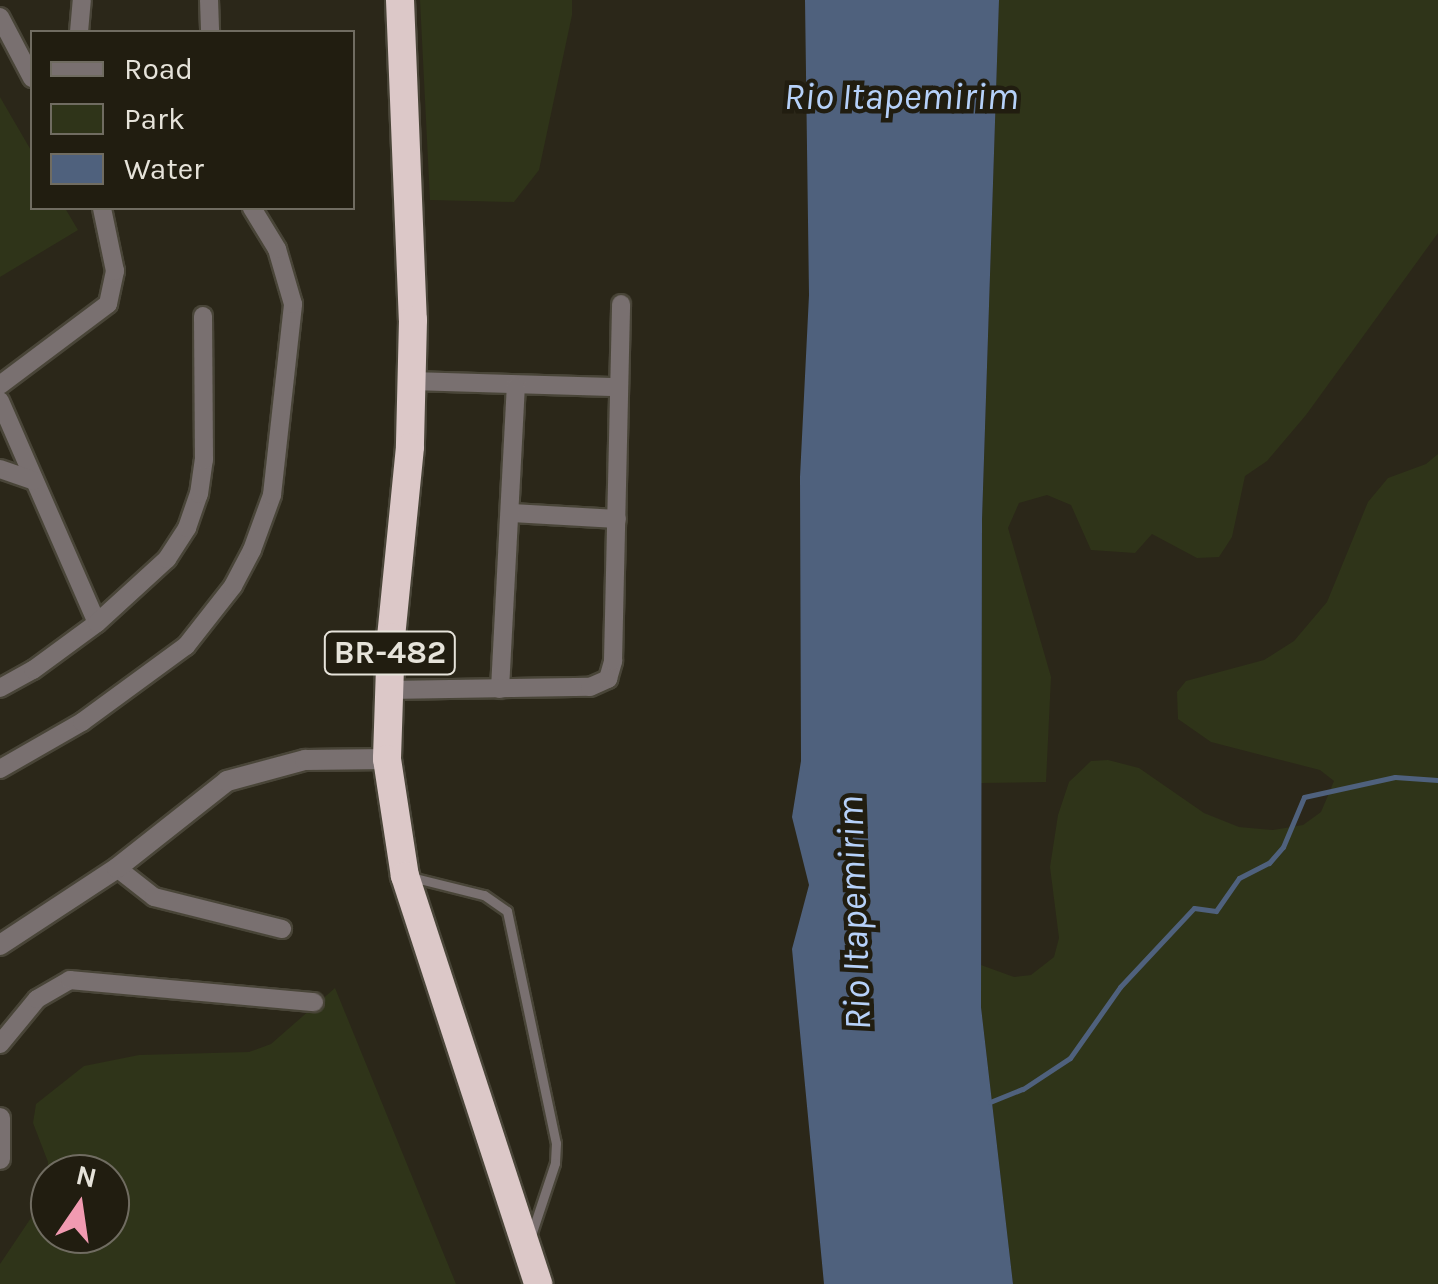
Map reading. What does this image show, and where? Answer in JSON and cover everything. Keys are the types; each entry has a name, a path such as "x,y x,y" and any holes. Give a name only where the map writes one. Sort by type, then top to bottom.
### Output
{"highway":[{"name":"BR-482","path":"400,0 411,214 412,381 388,690 388,759 405,876 538,1284"}],"street":[{"path":"79,30 82,0"},
{"path":"208,0 210,30"},
{"path":"0,16 30,74"},
{"path":"0,385 108,304 116,270 102,210"},
{"path":"0,769 82,722 186,646 233,586 252,550 272,495 293,304 277,249 253,210"},
{"path":"388,690 590,686 608,679 614,661 621,304"},
{"path":"0,688 33,670 97,622 166,559 187,528 199,494 204,460 204,316"},
{"path":"412,381 619,387"},
{"path":"500,688 516,386"},
{"path":"0,401 97,622"},
{"path":"0,469 34,481"},
{"path":"512,512 617,519"},
{"path":"0,945 117,868 227,781 305,760 388,759"},
{"path":"117,868 154,897 282,929"},
{"path":"0,1044 37,999 70,980 314,1002"},
{"path":"0,1118 0,1160"}],"lane":[{"path":"405,876 484,895 506,912 556,1143 555,1163 526,1250"}],"green space":[{"path":"420,0 572,0 539,170 514,202 430,200"},
{"path":"999,0 1438,0 1438,233 1306,415 1267,461 1245,476 1232,537 1219,557 1197,558 1152,534 1135,553 1091,550 1071,505 1047,495 1019,503 1008,528 1051,677 1046,782 981,783 982,520"},
{"path":"0,97 30,149 30,210 66,210 78,230 0,277"},
{"path":"1438,454 1438,1284 1013,1284 981,1007 981,965 1014,977 1031,975 1054,957 1059,938 1050,867 1058,815 1069,782 1091,761 1108,760 1139,768 1204,813 1239,827 1273,830 1303,825 1321,812 1334,781 1320,770 1211,742 1178,719 1177,692 1186,681 1264,660 1294,641 1327,602 1368,502 1388,478 1426,464"},
{"path":"335,988 456,1284 0,1284 0,1264 30,1219 30,1254 130,1254 130,1154 45,1154 33,1123 36,1104 84,1066 139,1055 249,1052 271,1044"}],"water":[{"name":"Rio Itapemirim","path":"805,0 999,0 982,520 981,1007 1013,1284 824,1284 792,949 809,885 792,817 801,761 800,477 809,295"}],"waterway":[{"path":"990,1102 1023,1089 1070,1058 1120,987 1194,908 1216,911 1239,878 1269,863 1283,847 1304,797 1395,777 1438,780"}]}
